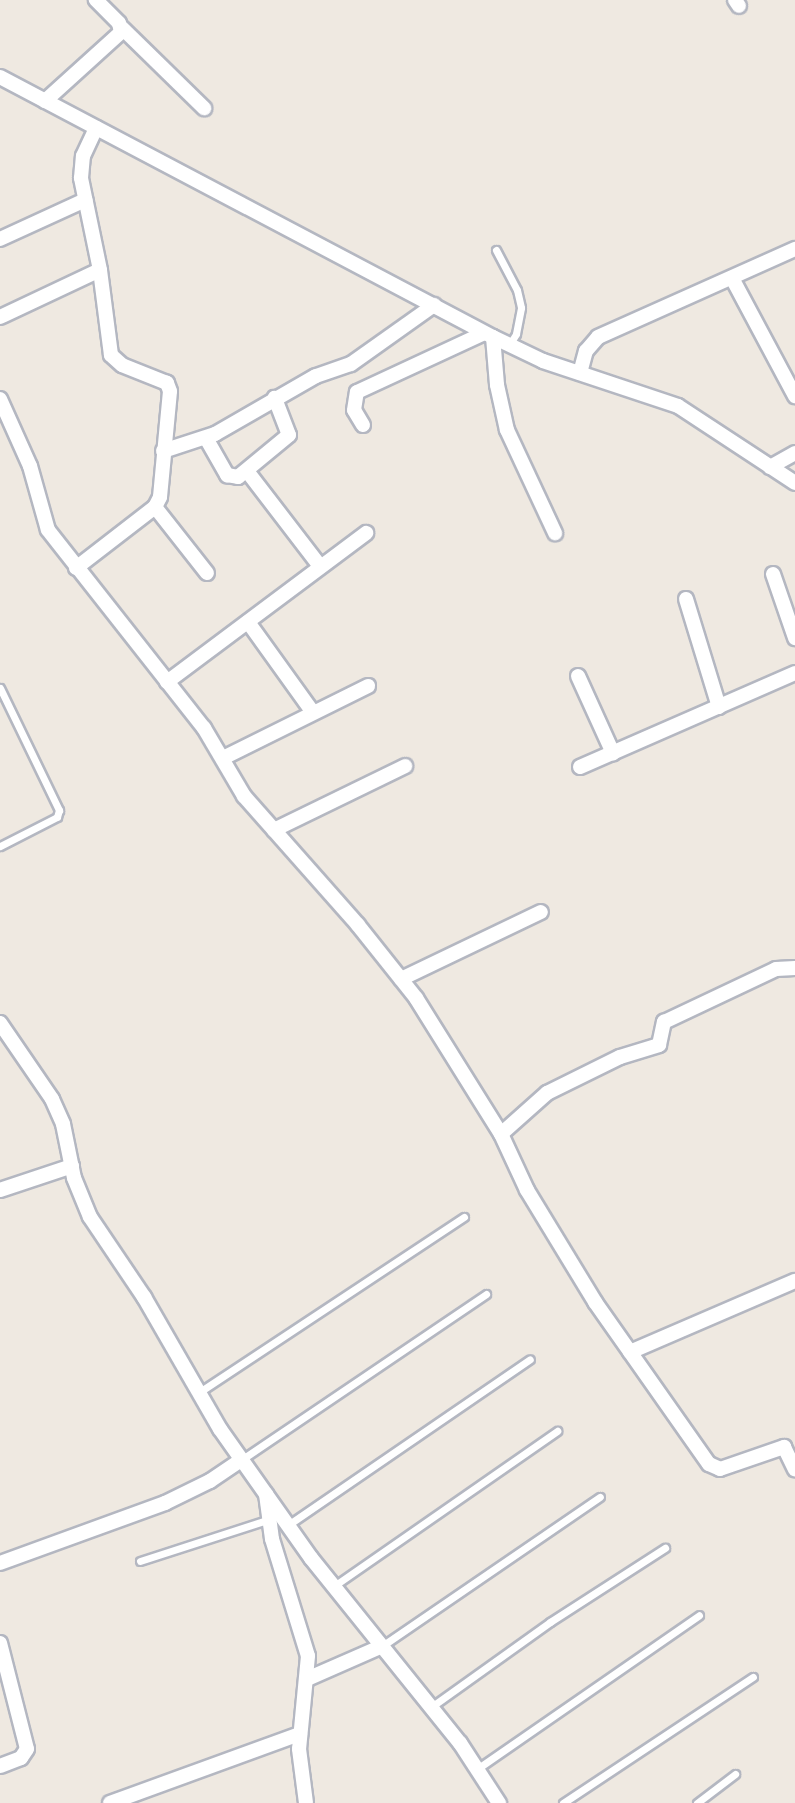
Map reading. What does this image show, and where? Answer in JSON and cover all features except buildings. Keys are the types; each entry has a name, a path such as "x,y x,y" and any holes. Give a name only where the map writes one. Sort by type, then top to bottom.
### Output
{"street":[{"path":"106,3 122,28 204,108"},
{"path":"45,101 122,28"},
{"path":"0,77 356,268 434,305 508,345 580,373 678,406 795,483"},
{"path":"76,567 154,507 160,497 169,386 114,359 81,168 96,128"},
{"path":"0,239 85,200"},
{"path":"580,373 586,351 598,337 795,249"},
{"path":"0,317 100,270"},
{"path":"732,278 795,396"},
{"path":"163,451 206,438 316,376 351,364 434,305"},
{"path":"363,424 354,410 357,392 488,335"},
{"path":"488,335 507,430 555,533"},
{"path":"206,438 227,475 232,479 247,471 289,435 275,398"},
{"path":"0,399 30,466 48,530 167,682 223,758 244,796 401,979 501,1134 527,1190 630,1352 714,1469 784,1447 795,1470"},
{"path":"770,467 795,453"},
{"path":"247,471 319,565"},
{"path":"154,507 207,573"},
{"path":"167,682 248,622 319,565 366,532"},
{"path":"773,574 795,638"},
{"path":"686,599 719,707"},
{"path":"248,622 312,711"},
{"path":"580,767 795,673"},
{"path":"578,676 613,753"},
{"path":"223,758 312,711 368,686"},
{"path":"274,830 405,766"},
{"path":"401,979 541,912"},
{"path":"501,1134 547,1093 621,1057 659,1045 664,1022 776,969 795,968"},
{"path":"0,1023 52,1099 63,1124 72,1166 90,1217 144,1297 198,1393 241,1460 288,1525 431,1707 499,1803"},
{"path":"2,1186 72,1166"},
{"path":"630,1352 795,1281"},
{"path":"0,1563 165,1503 210,1481 241,1460"},
{"path":"266,1494 267,1520 306,1647 307,1679 300,1734 306,1803"},
{"path":"0,1642 27,1743 21,1758 0,1766"},
{"path":"307,1679 382,1646"},
{"path":"110,1803 300,1734"}],"lane":[{"path":"496,250 517,290 521,308 516,334 508,345"},
{"path":"0,688 59,814 0,846"},
{"path":"198,1393 464,1217"},
{"path":"241,1460 486,1294"},
{"path":"288,1525 530,1359"},
{"path":"334,1586 557,1431"},
{"path":"382,1646 600,1497"},
{"path":"140,1561 267,1520"},
{"path":"431,1707 550,1622 665,1548"},
{"path":"477,1769 699,1616"},
{"path":"563,1803 753,1677"},
{"path":"697,1803 735,1774"}]}
